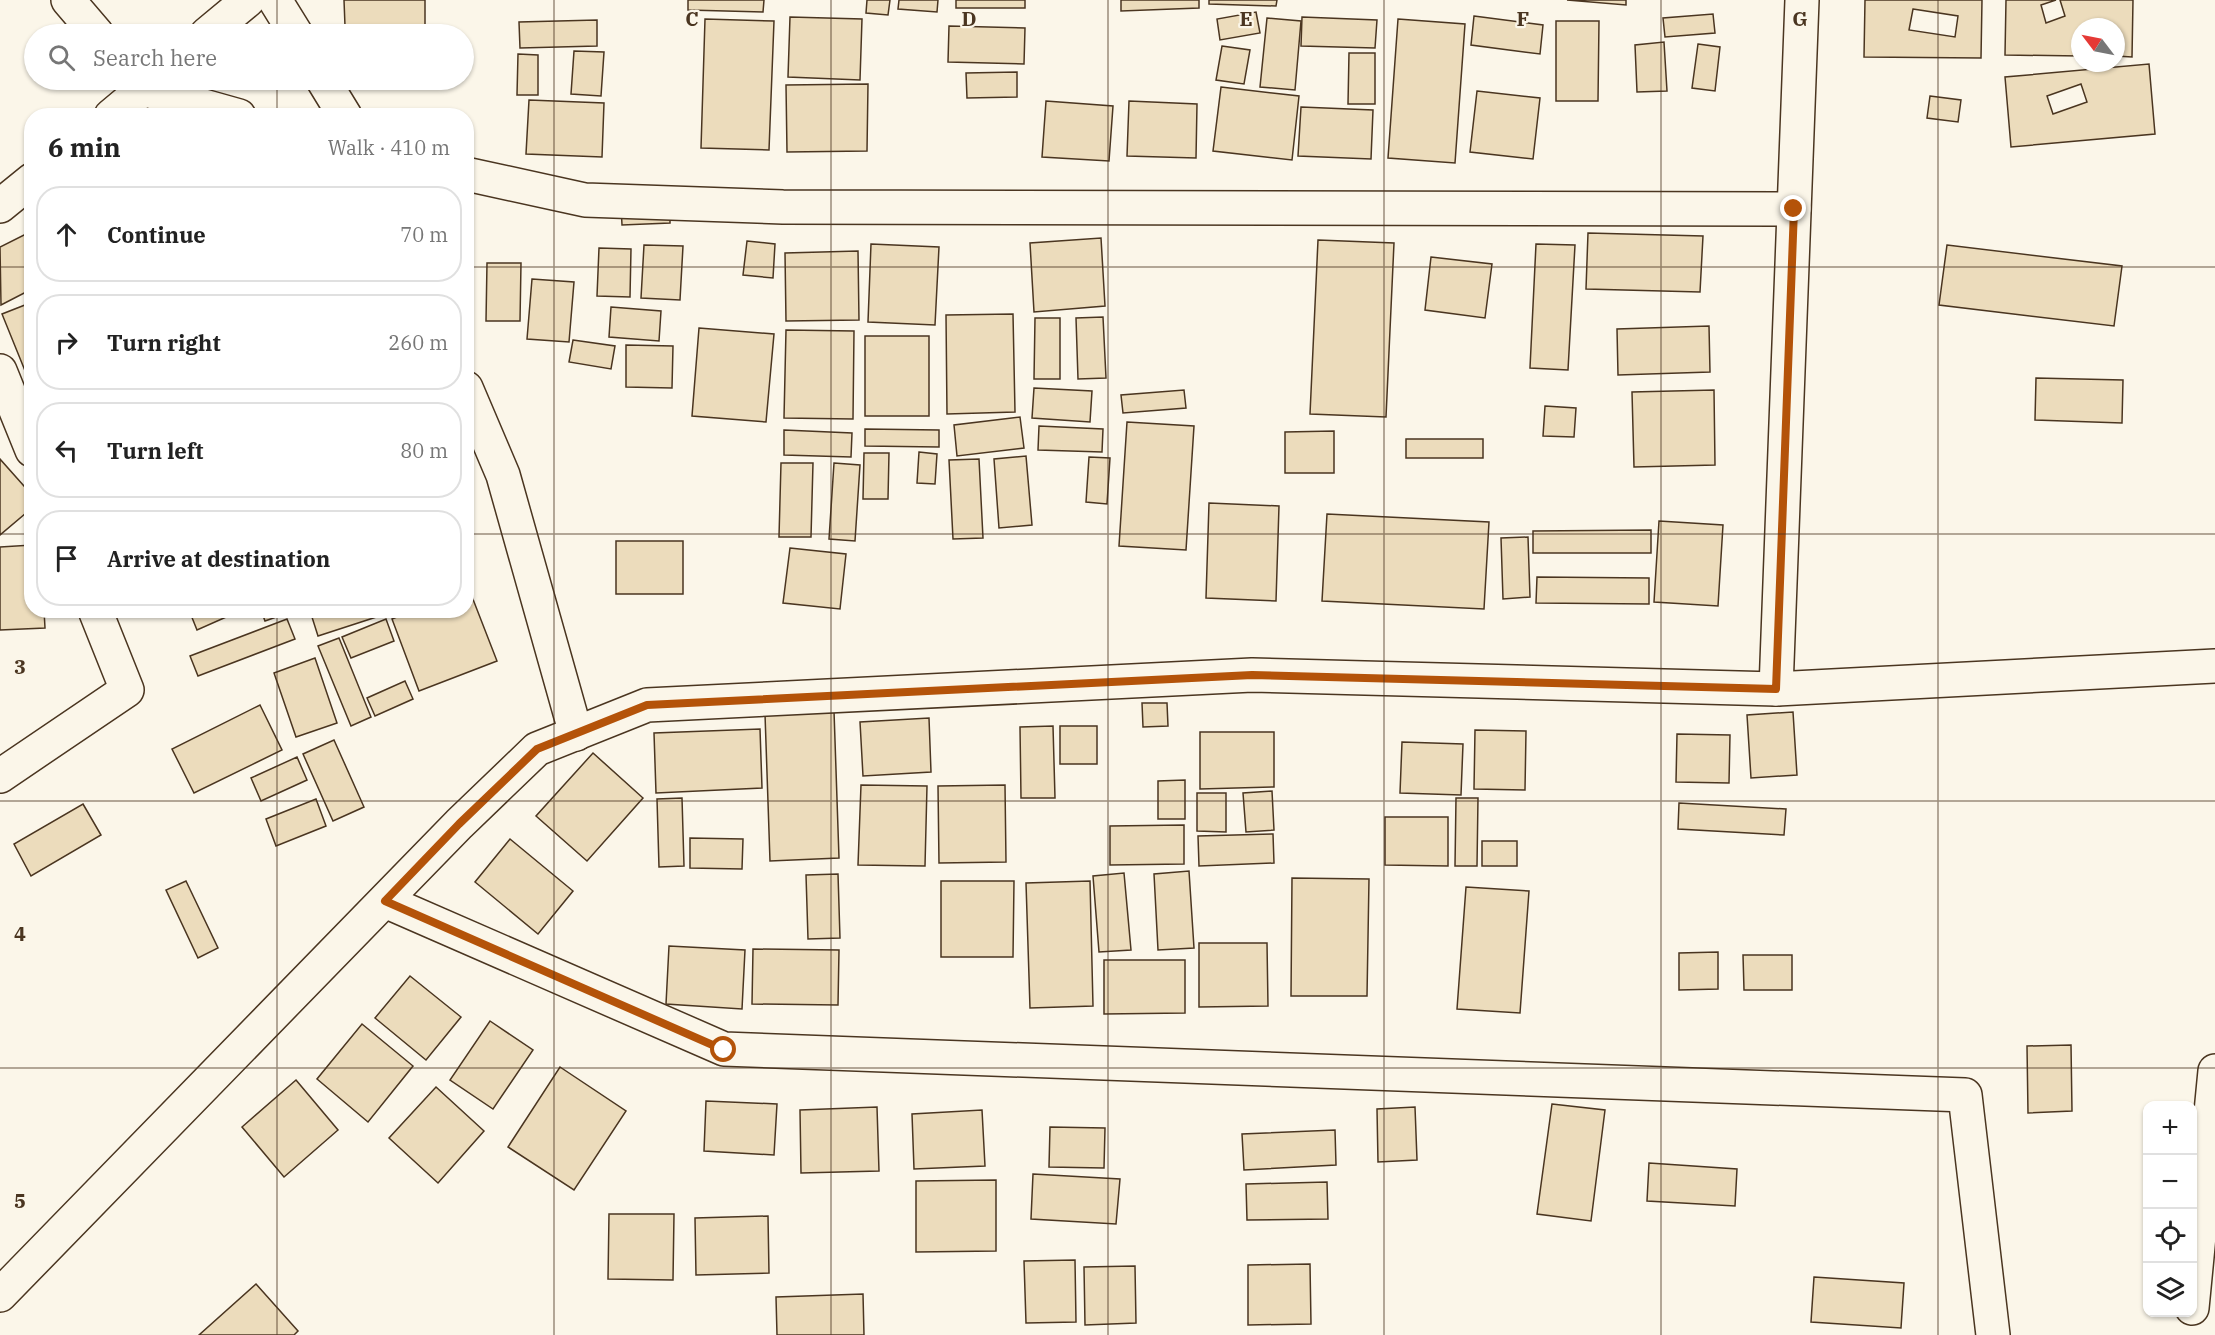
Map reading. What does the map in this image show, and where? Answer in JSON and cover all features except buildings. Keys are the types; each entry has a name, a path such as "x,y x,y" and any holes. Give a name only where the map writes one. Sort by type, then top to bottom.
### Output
{"street":[{"path":"68,0 88,24"},
{"path":"219,24 248,0"},
{"path":"275,0 290,24"},
{"path":"1776,689 1802,0"},
{"path":"119,108 137,90"},
{"path":"164,90 216,108"},
{"path":"329,90 340,108"},
{"path":"474,176 585,200 783,207 1794,209"},
{"path":"0,206 24,186"},
{"path":"0,371 24,430"},
{"path":"474,407 503,475 576,734"},
{"path":"0,776 127,690 99,618"},
{"path":"0,1295 459,824 537,749 647,705 1252,675 1776,689 2215,666"},
{"path":"385,901 724,1050 1965,1095 1993,1335"},
{"path":"2197,1265 2215,1071"},
{"path":"2190,1335 2192,1317"}],"route":[{"path":"724,1050 385,901 459,824 537,749 647,705 1252,675 1776,689 1794,209"}]}
